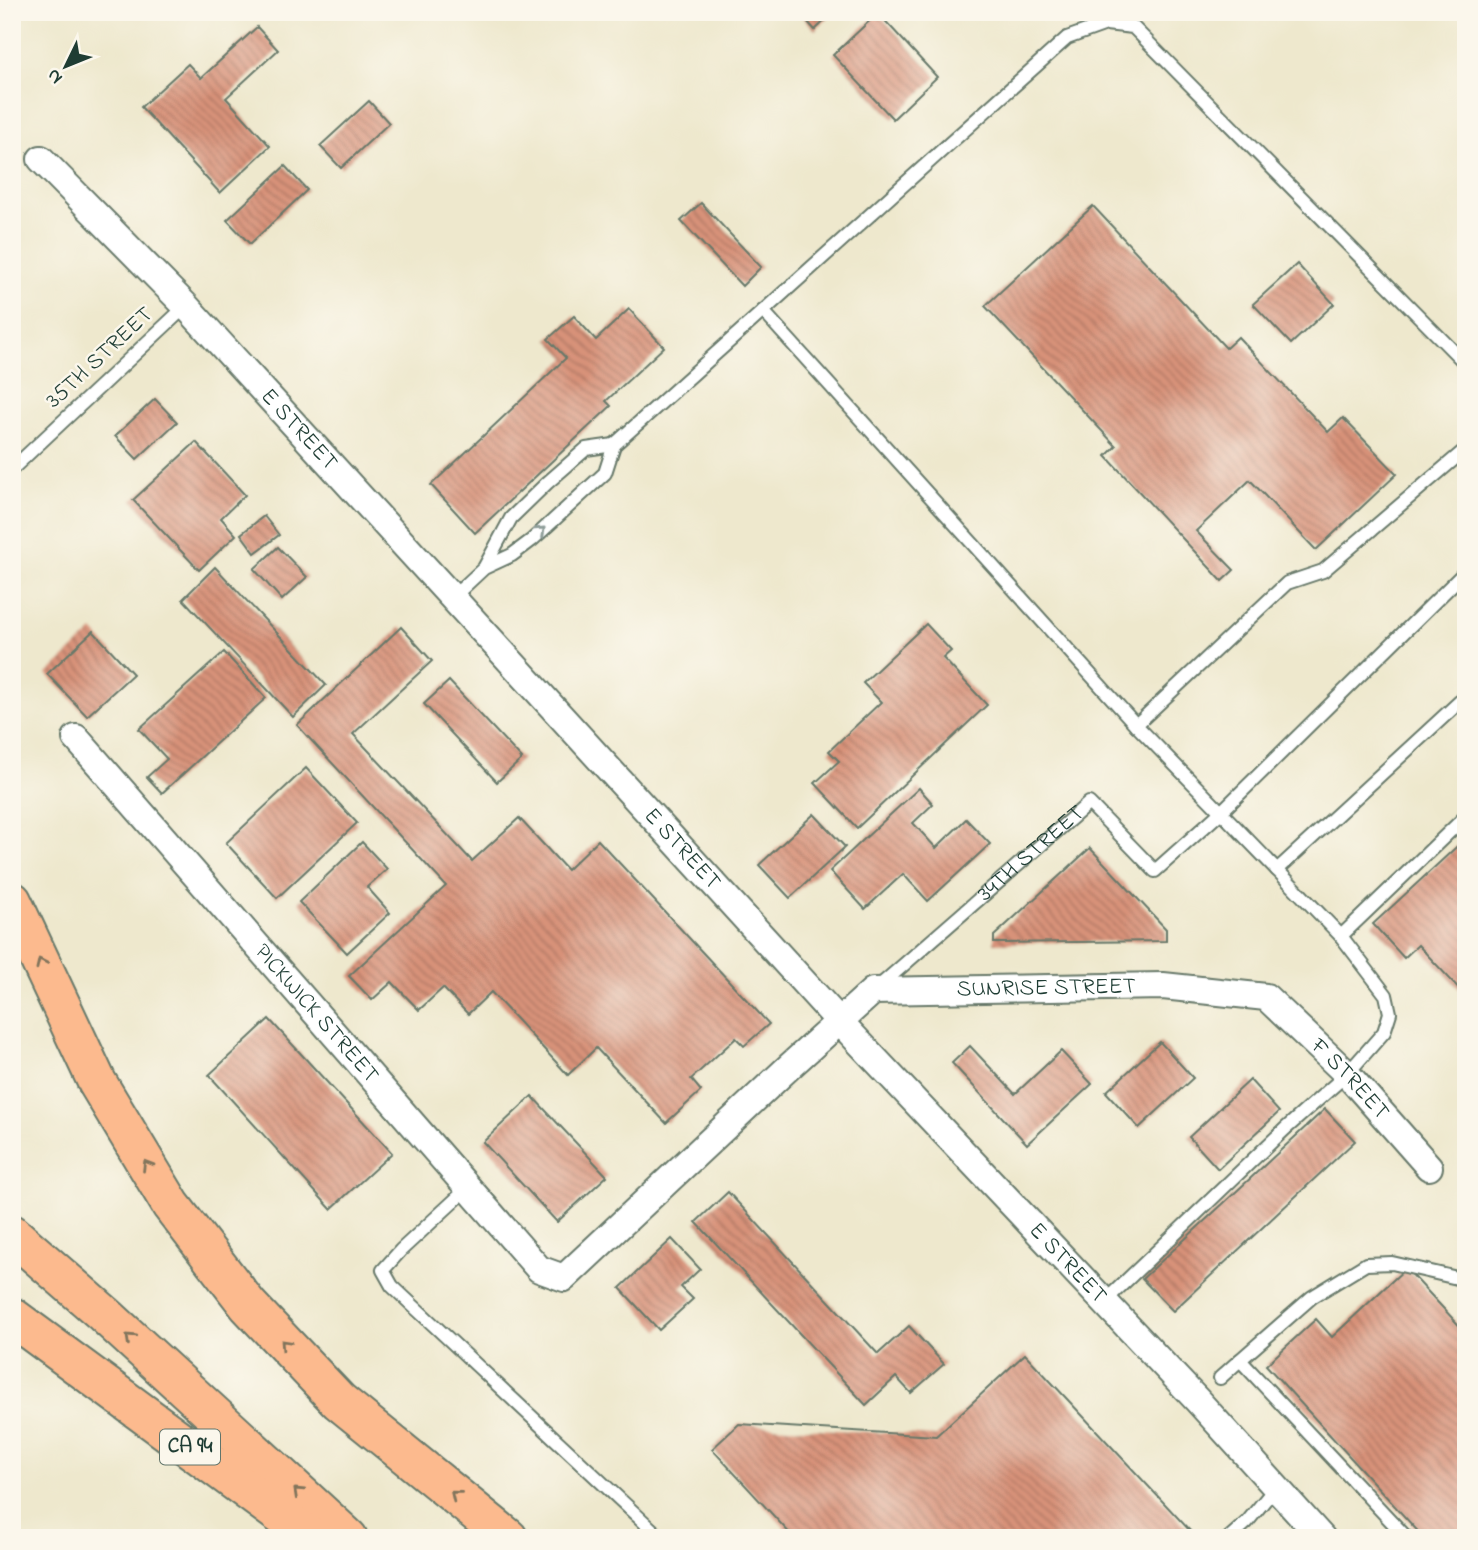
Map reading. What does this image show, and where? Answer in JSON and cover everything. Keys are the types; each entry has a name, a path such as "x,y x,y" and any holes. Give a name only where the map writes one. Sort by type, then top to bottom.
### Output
{"highway":[{"path":"12,901 97,1082 171,1205 248,1305 339,1401 508,1538"},
{"path":"12,1234 104,1314 348,1538"},
{"name":"CA 94","path":"12,1317 313,1538"},
{"path":"12,1326 67,1357"}],"street":[{"name":"E STREET","path":"41,159 186,306 839,1022 1105,1301 1322,1538"},
{"name":"PICKWICK STREET","path":"76,738 538,1269 564,1278 839,1022"},
{"name":"SUNRISE STREET","path":"873,991 1163,986 1266,997"},
{"path":"839,1022 873,991"},
{"name":"F STREET","path":"1266,997 1347,1074 1429,1167"}],"lane":[{"path":"453,597 484,568 512,555 532,540 605,473 614,445 1067,38 1107,24 1133,27 1466,364"},
{"name":"35TH STREET","path":"12,469 186,306"},
{"path":"763,311 1136,725 1341,936 1386,995 1390,1013 1384,1032 1347,1074 1285,1129 1105,1301"},
{"path":"484,568 511,518 586,449 614,445"},
{"path":"1136,725 1287,583 1323,571 1466,449"},
{"path":"1221,812 1466,571"},
{"path":"1277,870 1464,701"},
{"name":"34TH STREET","path":"873,991 1089,803 1155,871 1221,812"},
{"path":"1341,936 1466,816"},
{"path":"468,1188 383,1269 391,1286 661,1538"},
{"path":"1220,1378 1312,1297 1366,1264 1392,1263 1466,1280"},
{"path":"1240,1360 1408,1538"},
{"path":"1229,1538 1247,1522 1275,1488"}],"building":[{"path":"799,12 834,12 815,30"},
{"path":"878,13 937,77 893,119 833,55"},
{"path":"257,27 278,50 226,98 270,146 220,193 141,107 188,64 201,78"},
{"path":"369,101 389,123 341,168 320,146"},
{"path":"285,166 307,190 250,244 227,220"},
{"path":"701,203 761,267 742,286 681,221"},
{"path":"1093,206 1226,348 1238,337 1328,432 1343,418 1397,474 1316,550 1250,480 1196,531 1234,570 1222,581 1106,456 1116,446 985,306"},
{"path":"1297,264 1334,304 1291,344 1253,304"},
{"path":"629,309 664,347 606,401 611,406 475,533 431,485 566,358 548,339 574,316 596,340"},
{"path":"155,399 177,422 137,459 115,436"},
{"path":"196,442 245,495 221,518 236,535 199,570 133,500"},
{"path":"264,516 279,535 255,553 241,534"},
{"path":"278,547 307,577 282,600 254,569"},
{"path":"215,567 326,685 293,717 183,599"},
{"path":"926,624 951,651 943,658 987,705 857,828 815,783 839,761 829,751 881,702 863,683"},
{"path":"401,627 432,661 353,734 472,861 519,818 567,870 598,840 769,1024 744,1046 736,1038 691,1079 701,1091 666,1123 596,1048 568,1075 491,992 468,1014 443,988 419,1010 392,982 372,1000 349,976 446,886 297,725"},
{"path":"93,631 133,674 87,716 47,674"},
{"path":"224,652 266,698 162,793 147,777 167,759 139,729"},
{"path":"449,681 522,759 497,782 424,704"},
{"path":"306,768 357,823 277,898 226,843"},
{"path":"919,788 933,804 913,823 936,848 966,819 990,844 928,901 903,874 865,909 830,871"},
{"path":"814,814 845,847 790,898 759,865"},
{"path":"1466,838 1466,996 1418,945 1404,958 1373,924"},
{"path":"362,842 387,869 367,887 390,913 347,953 299,902"},
{"path":"1090,848 1166,929 1166,941 994,943 994,936"},
{"path":"269,1019 392,1153 331,1209 209,1075"},
{"path":"1160,1042 1193,1078 1139,1128 1106,1092"},
{"path":"970,1046 1015,1094 1061,1051 1092,1084 1027,1144 952,1063"},
{"path":"1250,1080 1279,1112 1218,1169 1189,1137"},
{"path":"532,1096 607,1176 557,1222 483,1142"},
{"path":"1325,1109 1355,1141 1173,1311 1142,1279"},
{"path":"728,1192 878,1354 909,1326 944,1364 911,1393 896,1377 866,1405 696,1222"},
{"path":"672,1239 700,1269 681,1287 693,1299 659,1330 620,1288"},
{"path":"1406,1268 1466,1333 1466,1538 1424,1538 1266,1365 1316,1319 1332,1337"},
{"path":"1025,1354 1193,1534 1189,1538 794,1538 712,1449 739,1424 936,1436"}]}
